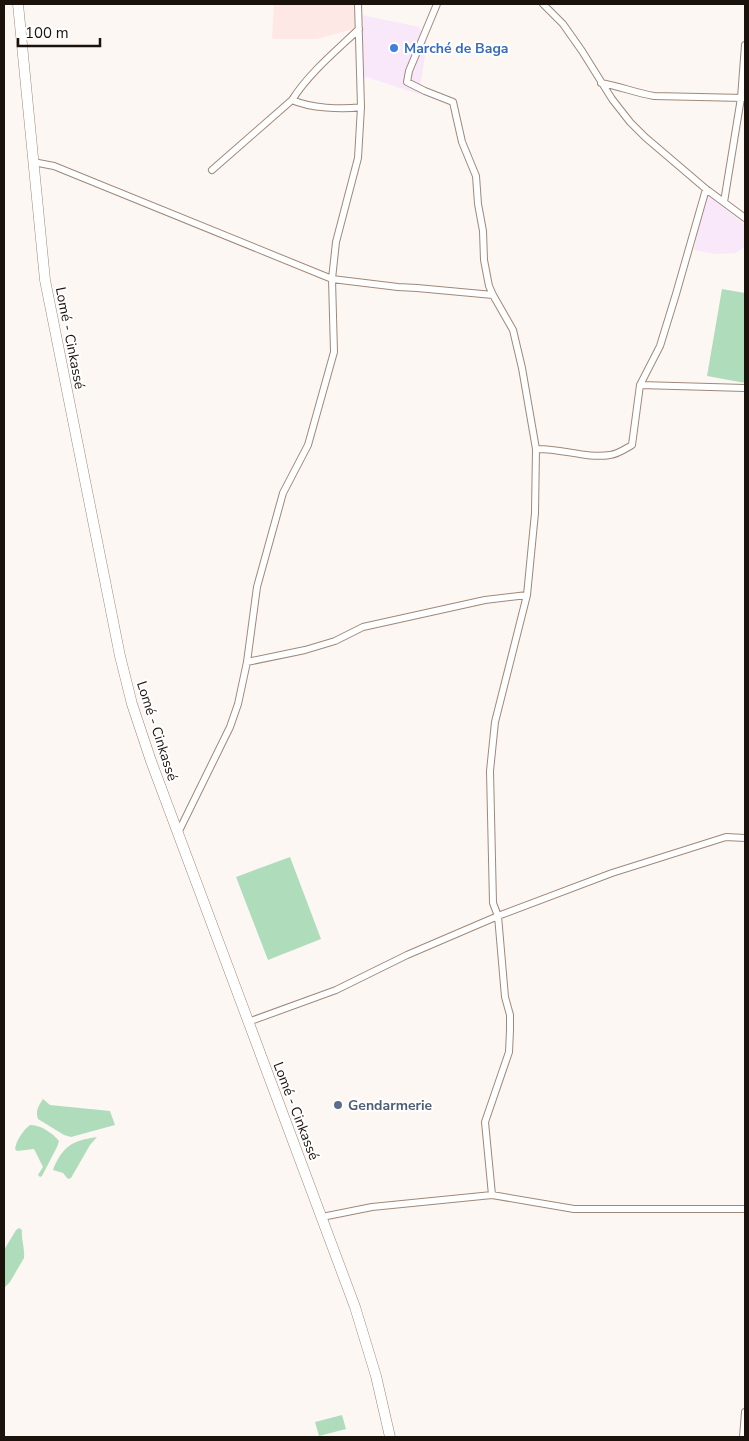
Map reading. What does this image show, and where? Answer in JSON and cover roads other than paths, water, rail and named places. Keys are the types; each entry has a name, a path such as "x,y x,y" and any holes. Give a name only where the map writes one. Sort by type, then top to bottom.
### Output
{"highway":[{"name":"Lomé - Cinkassé","path":"18,4 45,280 120,656 132,704 151,761 355,1307 376,1376 390,1437"}],"street":[{"path":"178,834 230,727 238,704 247,662 257,587 283,493 308,445 334,352 332,279 336,242 358,158 361,107 358,4"},
{"path":"437,4 406,82 453,102 462,142 476,176 484,260 489,286 513,330 522,368 536,449 535,513 528,595 495,722 490,771 494,903 498,916 504,996 510,1015 509,1052 485,1122 492,1194"},
{"path":"543,4 563,24 601,83 630,122 706,189 745,218"},
{"path":"212,170 292,100 317,70 359,29"},
{"path":"724,202 743,98 745,45"},
{"path":"601,83 617,85 654,96 743,98"},
{"path":"292,100 300,104 314,106 361,107"},
{"path":"33,162 54,166 332,279 493,295"},
{"path":"536,449 562,450 589,455 611,455 632,445 640,385 660,346 706,189"},
{"path":"640,385 745,388"},
{"path":"247,662 305,650 335,641 363,628 485,600 528,595"},
{"path":"248,1022 336,990 406,955 498,916 612,873 726,837 745,838"},
{"path":"322,1217 372,1207 492,1194 574,1209 745,1208"},
{"path":"743,1437 745,1412"}],"place":[{"name":"Marché de Baga","path":"394,48"},
{"name":"Gendarmerie","path":"338,1105"}]}
